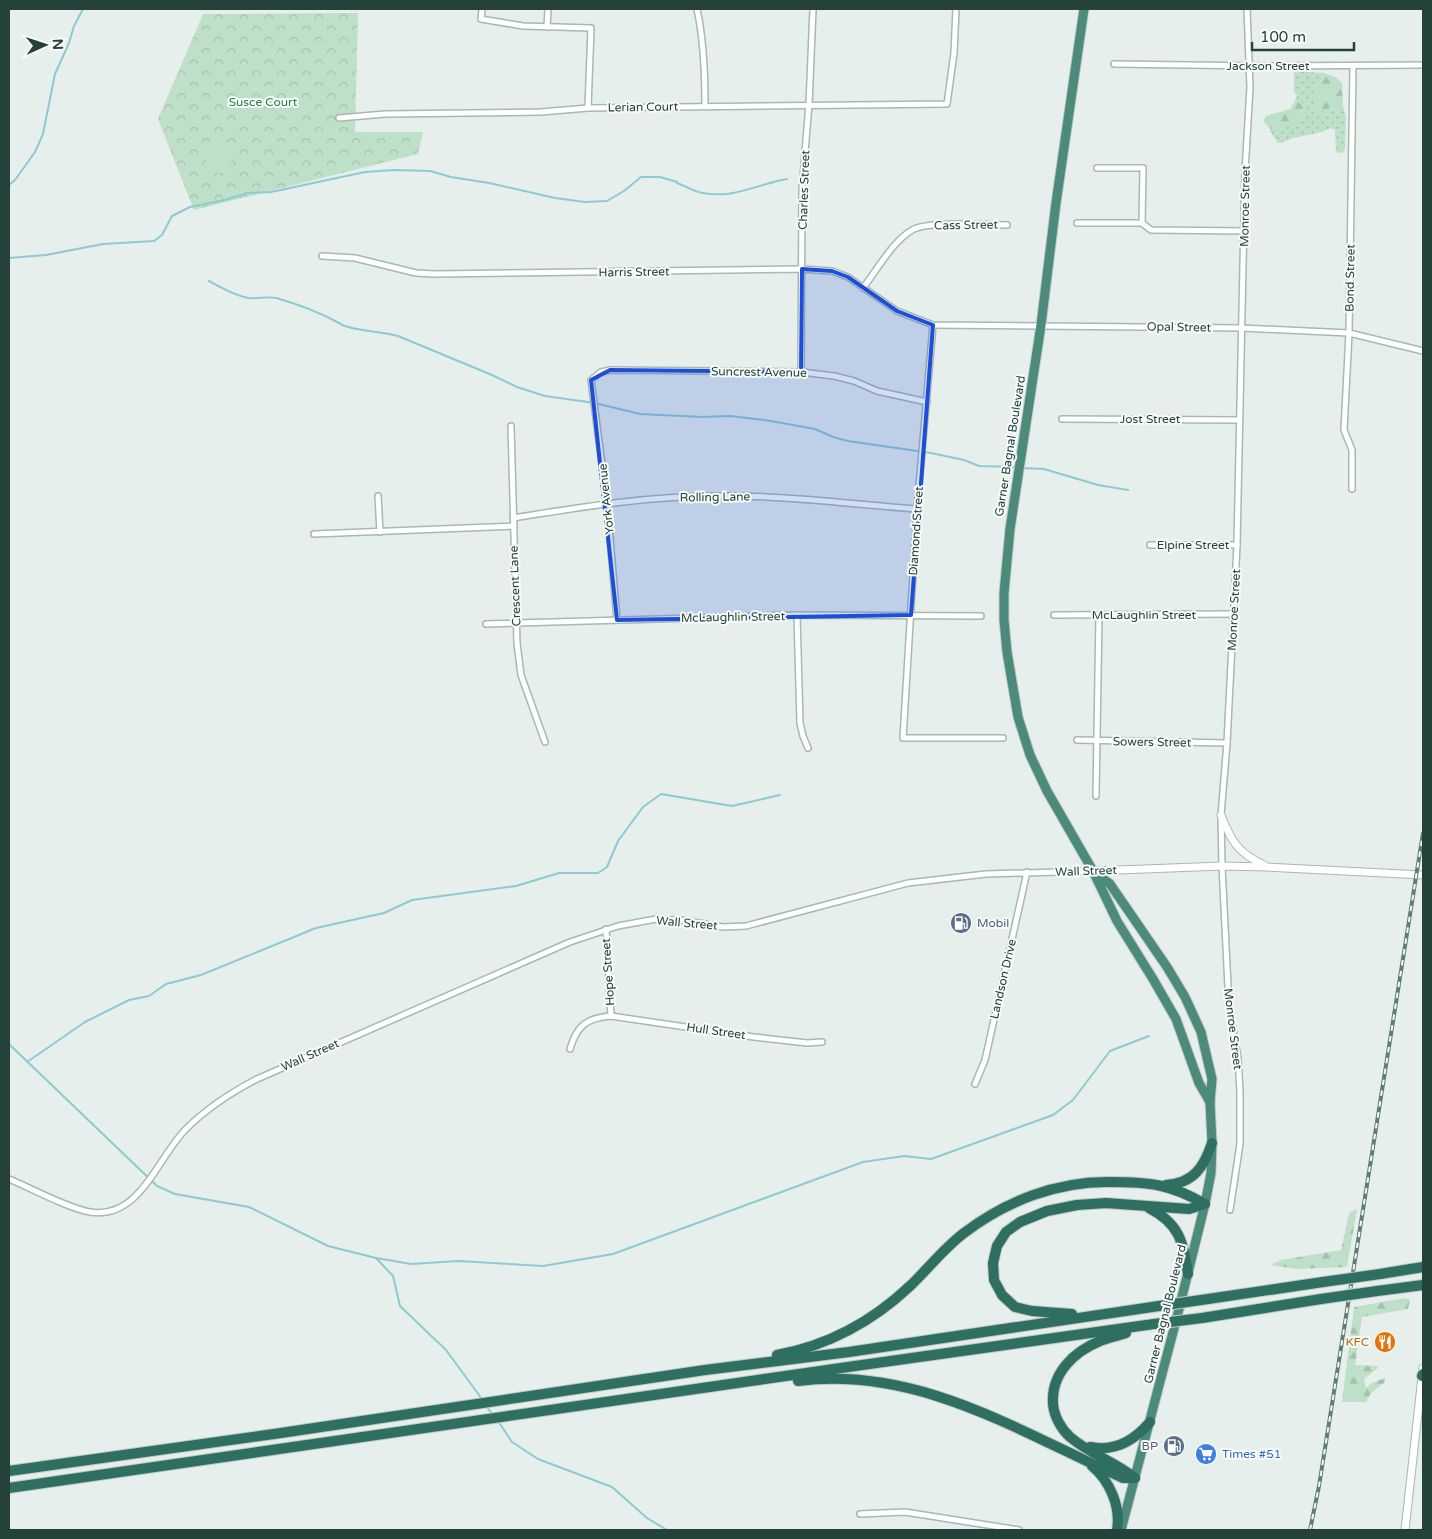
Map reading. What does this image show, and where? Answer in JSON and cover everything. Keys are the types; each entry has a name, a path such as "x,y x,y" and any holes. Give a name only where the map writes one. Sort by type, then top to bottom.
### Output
{"highway":[{"name":"Garner Bagnal Boulevard","path":"1084,9 1056,203 1041,325 1010,529 1004,593 1007,652 1018,717 1030,755 1046,790 1093,871 1117,921 1176,1020 1200,1083 1210,1102"},
{"name":"Garner Bagnal Boulevard","path":"1093,871 1110,884 1167,967 1185,997 1200,1032 1212,1079 1210,1102 1212,1142 1205,1204 1150,1422 1119,1530"},
{"path":"619,1383 786,1353 818,1345 848,1332 875,1314 908,1288 950,1246 989,1215 1019,1200 1046,1190 1073,1184 1100,1181 1162,1185 1175,1184 1187,1180 1198,1172 1206,1162 1212,1142"},
{"path":"1162,1185 1184,1192 1205,1204"},
{"path":"1093,1315 1032,1311 1015,1307 1002,1295 994,1280 992,1263 996,1246 1006,1232 1020,1222 1048,1211 1077,1205 1096,1203 1189,1209 1205,1204"},
{"path":"1136,1205 1149,1208 1163,1215 1175,1227 1183,1243 1188,1274"},
{"path":"9,1471 705,1370 849,1352 1380,1274 1423,1266"},
{"path":"9,1488 1423,1285"},
{"path":"1135,1478 1124,1469 1069,1436 1060,1424 1054,1410 1053,1393 1057,1376 1067,1363 1083,1350 1100,1341 1154,1324"},
{"path":"689,1390 810,1379 844,1379 902,1386 942,1397 974,1409 1123,1478 1135,1478"},
{"path":"1082,1445 1099,1449 1117,1447 1133,1439 1150,1422"},
{"path":"1085,1461 1099,1472 1109,1486 1115,1502 1119,1530"}],"street":[{"path":"482,9 481,19 516,25 591,28 588,108"},
{"path":"547,27 548,9"},
{"path":"697,9 705,66 705,106"},
{"name":"Charles Street","path":"801,372 802,190 809,104 813,9"},
{"name":"Lerian Court","path":"339,118 385,114 541,112 588,108 809,104 948,104 954,52 956,9"},
{"name":"Monroe Street","path":"1230,1210 1240,1144 1240,1092 1238,1058 1229,1007 1221,815 1228,743 1237,545 1244,231 1250,66 1247,9"},
{"name":"Jackson Street","path":"1114,64 1250,66 1423,65"},
{"name":"Bond Street","path":"1352,489 1352,454 1344,430 1349,333 1353,66"},
{"path":"1097,168 1143,168 1142,223"},
{"path":"1077,223 1142,223 1151,230 1244,231"},
{"name":"Cass Street","path":"863,288 901,239 914,229 931,225 1006,225"},
{"name":"Harris Street","path":"322,256 355,258 416,273 435,274 802,268 832,271 848,277 897,311 933,325"},
{"name":"Opal Street","path":"933,325 1242,328 1349,333 1423,351"},
{"name":"Diamond Street","path":"933,325 917,509 903,738 1003,738"},
{"name":"Suncrest Avenue","path":"591,380 601,372 610,370 801,372 834,376 854,381 877,391 927,402"},
{"name":"York Avenue","path":"591,380 607,503 617,620"},
{"name":"Jost Street","path":"1062,419 1239,420"},
{"name":"Crescent Lane","path":"511,426 516,623 521,675 545,742"},
{"path":"378,496 380,532"},
{"name":"Rolling Lane","path":"513,518 607,503 660,498 737,496 917,509"},
{"path":"314,534 514,526"},
{"name":"Elpine Street","path":"1150,545 1237,545"},
{"name":"McLaughlin Street","path":"1054,615 1233,614"},
{"path":"797,615 800,723 808,748"},
{"name":"McLaughlin Street","path":"486,624 797,615 981,616"},
{"path":"1096,796 1099,615"},
{"name":"Sowers Street","path":"1077,740 1228,743"},
{"path":"1221,815 1236,846 1249,858 1267,866"},
{"name":"Wall Street","path":"9,1179 77,1208 91,1212 106,1212 120,1208 132,1200 142,1189 184,1131 205,1110 230,1093 355,1035 570,942 633,922 656,919 680,920 723,927 746,926 908,882 986,874 1267,866 1423,875"},
{"name":"Landson Drive","path":"975,1084 985,1060 1026,872"},
{"name":"Hope Street","path":"570,1049 574,1035 584,1024 597,1017 611,1016 606,929"},
{"name":"Hull Street","path":"611,1016 754,1037 807,1043 822,1042"},
{"path":"1405,1530 1423,1372"},
{"path":"860,1514 905,1512 1019,1530"}],"highlighted area":[{"path":"802,269 832,271 848,277 897,311 933,325 911,615 617,620 591,380 610,370 801,372"}],"green space":[{"name":"Susce Court","path":"358,13 355,132 423,132 418,154 194,210 158,119 203,14"},
{"path":"1294,71 1324,73 1314,107 1316,117 1329,108 1339,111 1343,106 1346,117 1345,149 1342,153 1336,152 1335,130 1331,128 1278,143 1270,131 1270,129 1284,128 1303,103 1295,101 1297,95 1294,92"},
{"path":"1324,73 1336,77 1342,83 1343,106 1340,111 1329,108 1324,115 1316,117 1314,107 1317,95 1312,86 1315,82 1322,80"},
{"path":"1295,101 1303,103 1307,108 1301,121 1284,128 1270,129 1263,121 1266,116 1290,109"},
{"path":"206,149 231,149 231,173 206,173"},
{"path":"1357,1209 1347,1267 1296,1269 1270,1265 1281,1260 1341,1250 1349,1213"},
{"path":"1405,1298 1410,1300 1408,1309 1362,1317 1355,1365 1377,1366 1378,1368 1364,1379 1366,1388 1372,1383 1385,1378 1385,1382 1371,1393 1366,1402 1342,1402 1354,1307"}],"waterway":[{"path":"9,185 15,180 35,152 43,134 55,74 69,43 74,26 83,9"},
{"path":"9,258 46,255 103,244 154,241 162,235 172,216 190,207 225,200 247,193 271,192 365,172 395,170 430,171 555,198 585,202 607,201 624,191 641,177 660,177 677,182 696,191 714,194 735,193 787,179"},
{"path":"209,281 243,297 276,298 309,309 342,325 398,336 517,387 545,396 595,403 640,414 703,417 730,416 765,420 815,429 848,441 931,453 964,460 979,466 1017,467"},
{"path":"1022,468 1044,469 1098,485 1128,490"},
{"path":"27,1062 85,1022 129,1000 149,996 166,984 201,975 316,928 384,913 412,900 516,886 559,873 598,873 607,867 618,841 643,807 661,794 732,806 780,795"},
{"path":"9,1044 157,1186 175,1194 249,1207 328,1246 376,1258 411,1264 458,1261 543,1266 613,1254 863,1162 904,1156 931,1159 1053,1115 1073,1100 1110,1051 1149,1036"},
{"path":"376,1258 393,1276 400,1306 446,1350 482,1399"},
{"path":"487,1407 493,1415"},
{"path":"498,1421 512,1442 538,1459 612,1487 647,1518 667,1530"}],"railway":[{"path":"1310,1530 1319,1486 1423,833"}],"place":[{"name":"Mobil","path":"961,923"},
{"name":"KFC","path":"1385,1342"},
{"name":"BP","path":"1174,1446"},
{"name":"Times #51","path":"1206,1454"}]}
